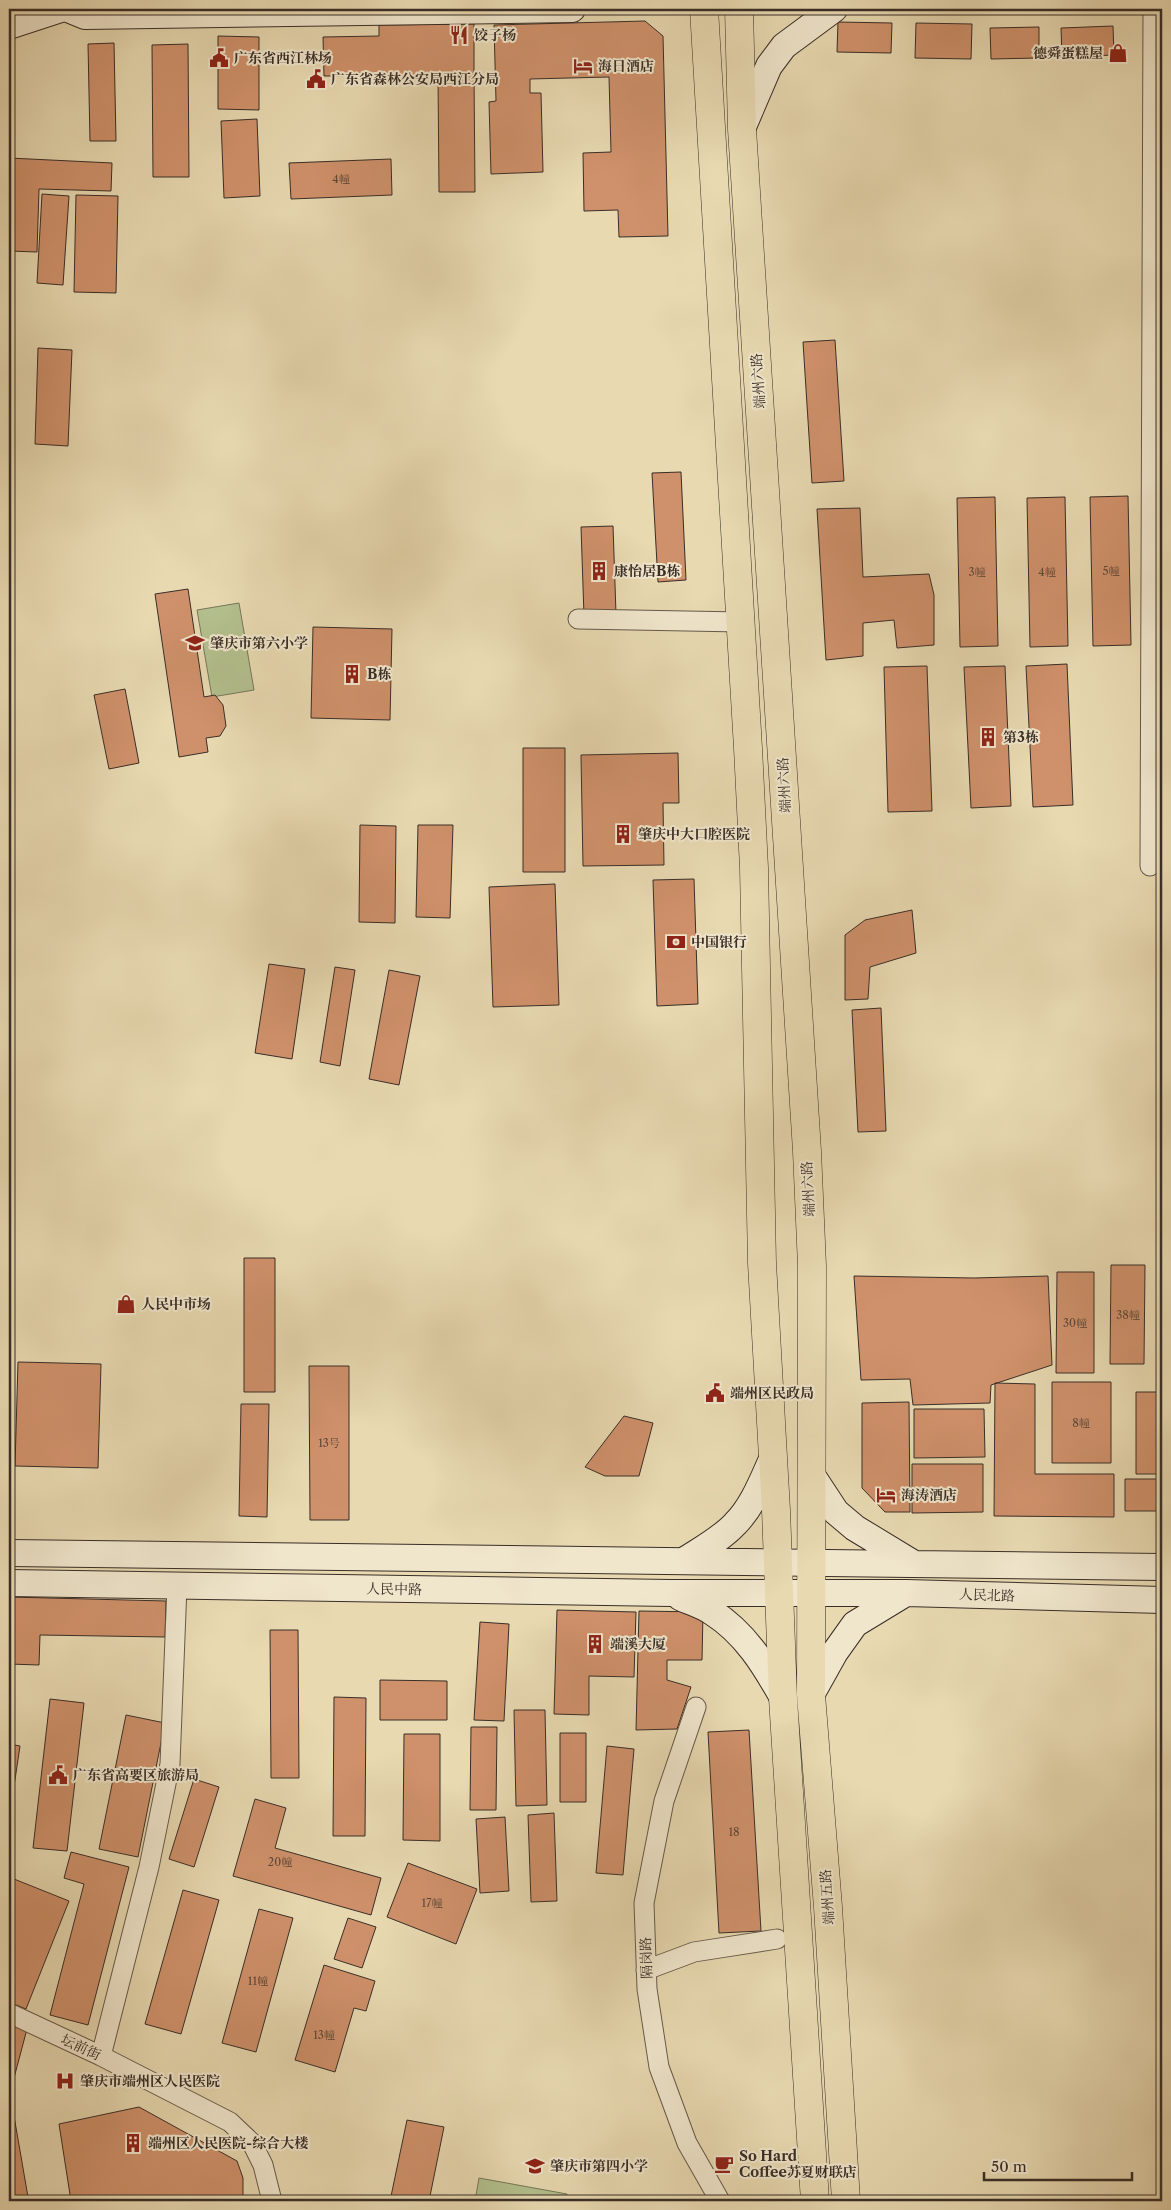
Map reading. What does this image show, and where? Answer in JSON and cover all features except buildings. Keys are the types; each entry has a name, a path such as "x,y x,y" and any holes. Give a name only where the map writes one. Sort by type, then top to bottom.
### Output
{"main road":[{"path":"9,26 61,9"},
{"path":"68,9 85,16 572,9"},
{"path":"704,9 754,868 762,1263 784,1698 815,2201"},
{"name":"端州六路","path":"739,9 742,129 807,1151 812,1266 812,1593"},
{"path":"742,129 768,66 784,46 834,9"},
{"path":"685,1560 717,1540 736,1523 754,1495 773,1456"},
{"path":"813,1477 836,1512 864,1534 914,1564"},
{"path":"9,1553 1162,1567"},
{"path":"811,1695 835,1652 855,1624 895,1593 885,1563"},
{"name":"人民中路","path":"9,1583 670,1593 812,1593"},
{"path":"670,1593 711,1611 736,1631 758,1655 784,1698"},
{"name":"人民北路","path":"812,1593 895,1593 1162,1600"},
{"name":"端州五路","path":"812,1593 811,1695 828,1907 846,2201"}],"street":[{"path":"1150,866 1157,408 1157,199 1153,9"},
{"path":"578,619 740,622"},
{"path":"101,2056 149,1866 170,1764 177,1586"},
{"name":"隔岗路","path":"696,1707 664,1802 644,1903 646,1970 647,1989 659,2067 687,2143 720,2201"},
{"path":"646,1970 694,1952 777,1939"},
{"name":"坛前街","path":"9,2013 101,2056 230,2122 252,2143 263,2165 272,2201"}],"green space":[{"path":"239,603 254,690 212,697 197,610"},
{"path":"479,2178 567,2194 566,2201 475,2201"}],"place":[{"name":"饺子杨","path":"459,35"},
{"name":"德舜蛋糕屋","path":"1118,53"},
{"name":"广东省西江林场","path":"219,58"},
{"name":"海日酒店","path":"583,66"},
{"name":"广东省森林公安局西江分局","path":"316,79"},
{"name":"康怡居B栋","path":"599,571"},
{"name":"肇庆市第六小学","path":"195,643"},
{"name":"B栋","path":"352,674"},
{"name":"第3栋","path":"988,737"},
{"name":"肇庆中大口腔医院","path":"623,834"},
{"name":"中国银行","path":"676,942"},
{"name":"人民中市场","path":"126,1304"},
{"name":"端州区民政局","path":"715,1393"},
{"name":"海涛酒店","path":"886,1495"},
{"name":"端溪大厦","path":"595,1644"},
{"name":"广东省高要区旅游局","path":"58,1775"},
{"name":"肇庆市端州区人民医院","path":"65,2081"},
{"name":"端州区人民医院-综合大楼","path":"133,2143"},
{"name":"So Hard Coffee苏夏财联店","path":"724,2164"},
{"name":"肇庆市第四小学","path":"535,2166"}]}
